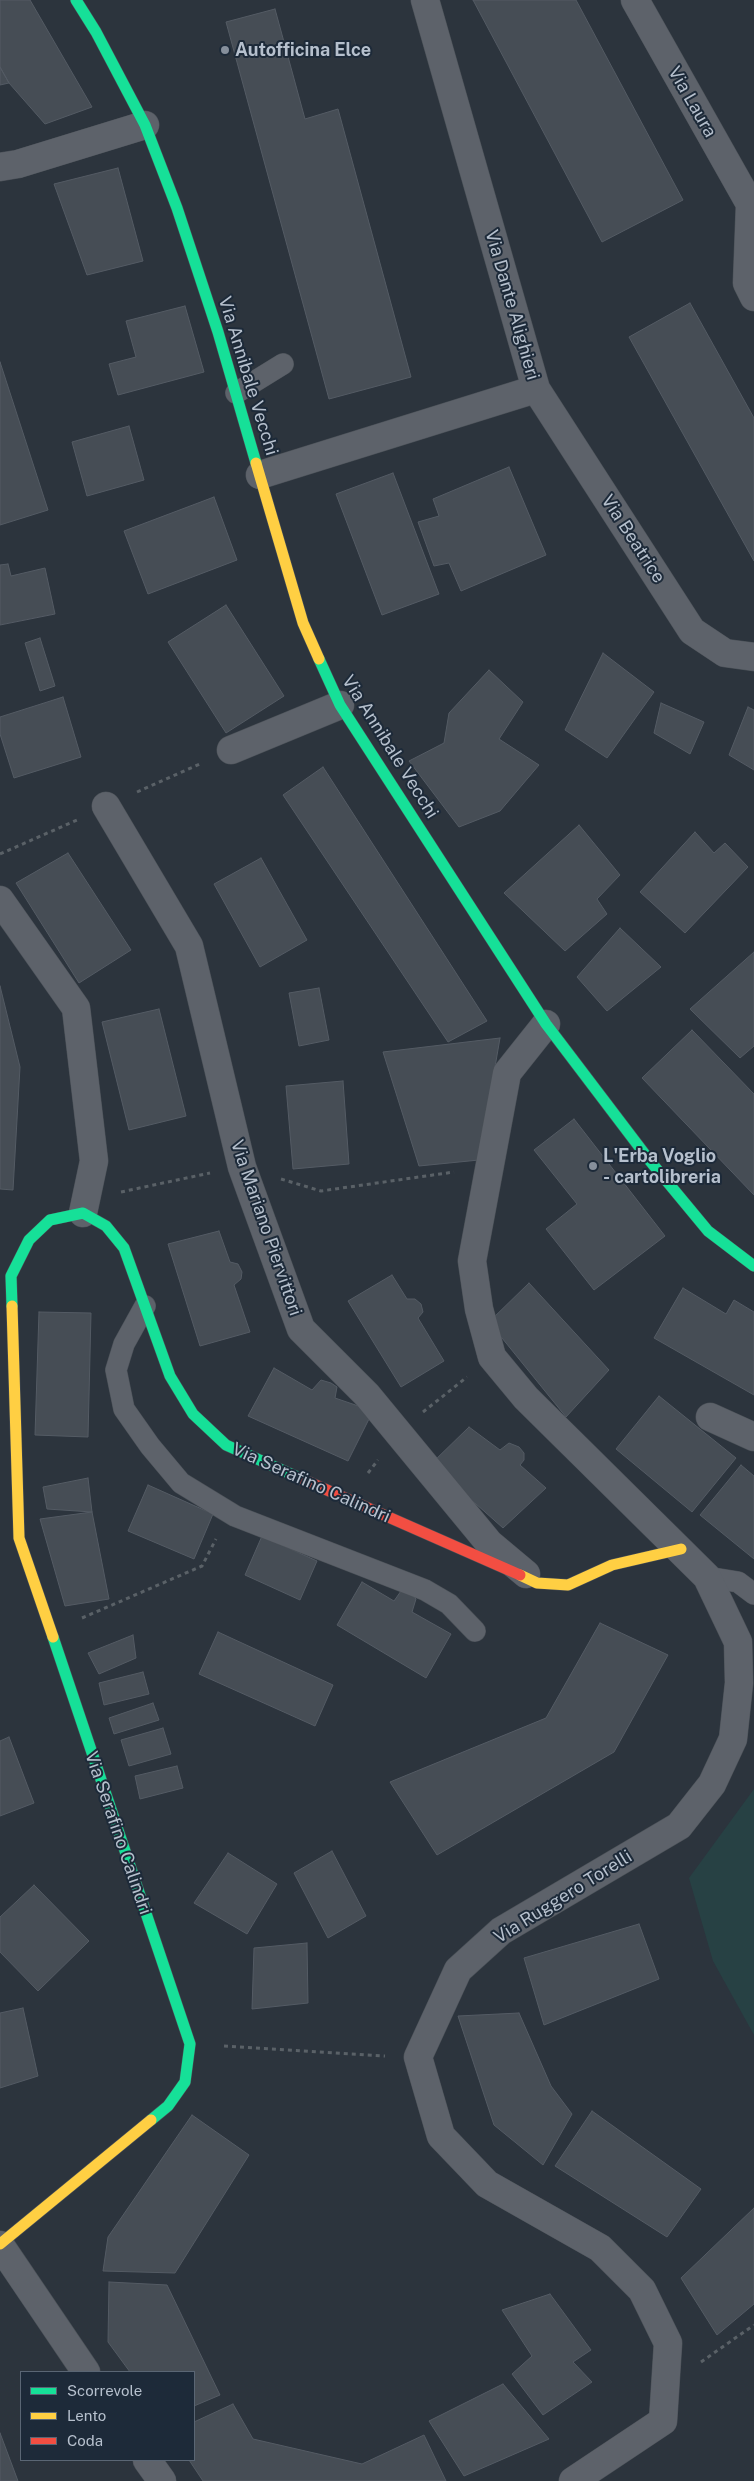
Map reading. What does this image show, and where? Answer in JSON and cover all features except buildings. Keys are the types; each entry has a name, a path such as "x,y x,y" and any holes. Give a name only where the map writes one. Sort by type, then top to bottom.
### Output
{"street":[{"name":"Via Annibale Vecchi","path":"76,0 96,32 145,125 177,208 218,332 303,623 340,705 546,1024 650,1161 708,1231 754,1266"},
{"name":"Via Dante Alighieri","path":"260,475 536,390 425,0"},
{"name":"Via Laura","path":"635,0 752,204"},
{"path":"0,167 18,164 145,125"},
{"path":"752,204 747,284 754,297"},
{"name":"Via Beatrice","path":"536,390 692,631 725,653 754,658"},
{"path":"230,750 340,705"},
{"name":"Via Mariano Piervittori","path":"106,806 189,946 242,1167 301,1329 367,1395 489,1543 537,1583"},
{"path":"0,900 11,926 76,1008 94,1161 84,1206"},
{"path":"546,1024 507,1073 472,1261 479,1309 492,1357 526,1398 681,1549"},
{"name":"Via Serafino Calindri","path":"0,2245 168,2106 185,2082 190,2044 19,1538 12,1276 29,1240 50,1220 84,1206 106,1226 124,1248 170,1376 193,1414 226,1445 537,1583 568,1585 612,1565 681,1549"},
{"path":"710,1417 754,1437"},
{"name":"Via Ruggero Torelli","path":"418,2057 458,1970 500,1931 679,1826 712,1784 733,1739 739,1683 738,1642 707,1577 681,1549"},
{"path":"418,2057 441,2136 487,2184 600,2248 642,2290 668,2343 663,2421 573,2481"},
{"path":"0,2245 85,2371"},
{"path":"148,2461 162,2481"}],"lane":[{"path":"236,393 283,364"},
{"path":"145,1306 124,1344 116,1370 124,1409 150,1446 181,1483 230,1513 425,1590 449,1604 475,1630"},
{"path":"707,1577 738,1582 754,1594"}],"path":[{"path":"84,1206 242,1167"},
{"path":"321,1191 490,1167"},
{"path":"50,1632 202,1566 230,1513"},
{"path":"190,2044 418,2057"},
{"path":"665,2387 754,2325"}],"green space":[{"path":"754,1789 754,2035 713,1961 689,1878"}],"traffic: fast":[{"path":"76,0 96,32 145,125 177,208 218,332 256,463"},
{"path":"319,659 340,705 546,1024 650,1161 708,1231 754,1266"},
{"path":"12,1306 11,1276 29,1240 50,1220 83,1213 106,1226 124,1248 170,1376 193,1414 226,1445 302,1479"},
{"path":"53,1637 190,2044 185,2082 168,2106 151,2120"}],"traffic: slow":[{"path":"256,463 303,623 319,659"},
{"path":"12,1306 19,1538 53,1637"},
{"path":"520,1575 537,1583 568,1585 612,1565 681,1549"},
{"path":"0,2244 151,2120"}],"traffic: jam":[{"path":"302,1479 520,1575"}],"place":[{"name":"Autofficina Elce","path":"225,50"},
{"name":"L'Erba Voglio - cartolibreria","path":"593,1166"}]}
